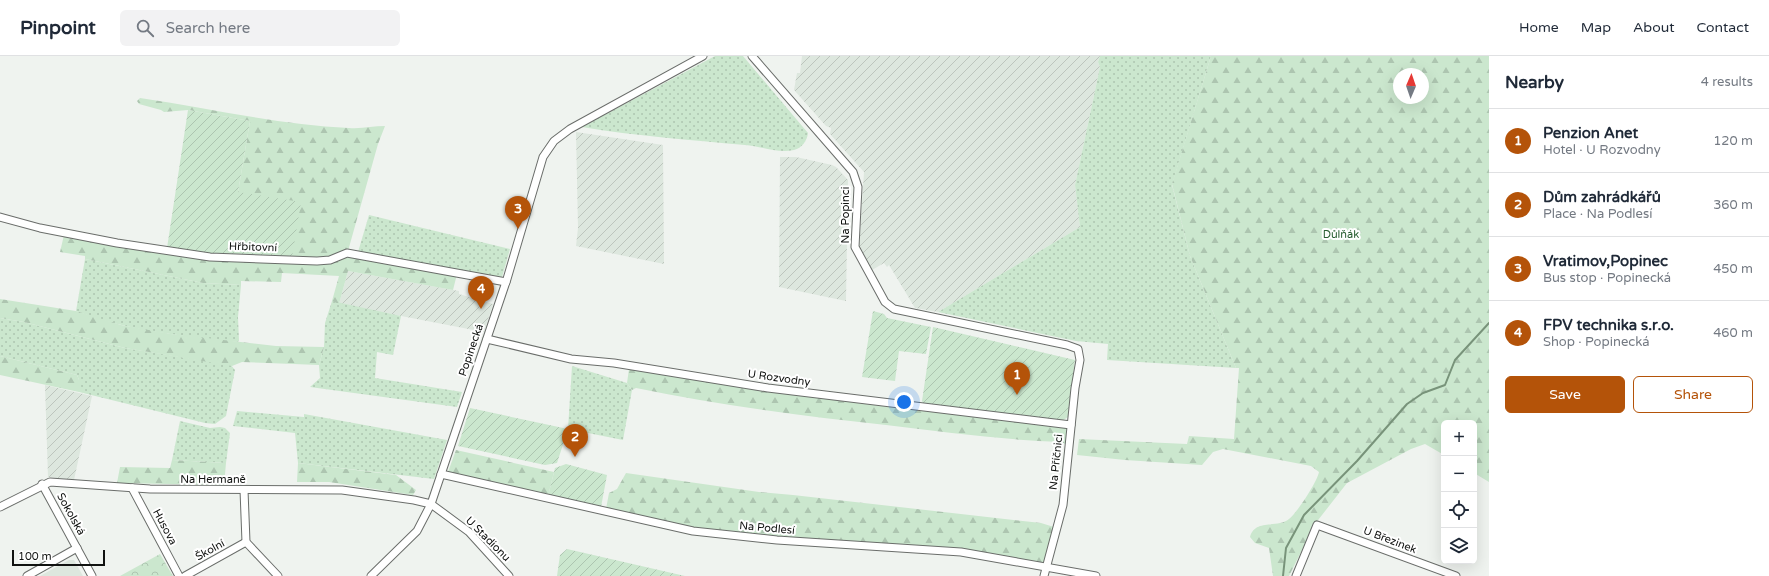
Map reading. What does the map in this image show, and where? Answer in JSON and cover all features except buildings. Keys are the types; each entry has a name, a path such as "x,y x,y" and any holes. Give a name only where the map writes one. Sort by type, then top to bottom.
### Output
{"street":[{"name":"Popinecká","path":"373,575 417,531 431,504 506,282 543,157 554,141 570,129 703,56"},
{"name":"Na Popinci","path":"752,56 853,172 858,187 855,247 885,302 894,309 1067,345 1078,349"},
{"name":"Hřbitovní","path":"0,217 40,228 117,243 210,257 318,261 330,260 347,253 506,282"},
{"name":"U Rozvodny","path":"487,339 571,359 614,363 768,388 1071,425"},
{"name":"Na Příčnici","path":"1044,576 1063,505 1071,425 1080,360 1078,349"},
{"name":"Na Podlesí","path":"441,474 693,531 776,540 961,552 1096,576"},
{"name":"Na Hermaně","path":"0,507 42,484 50,482 132,488 342,490 414,500 431,504"},
{"name":"Sokolská","path":"42,484 92,576"},
{"name":"Husova","path":"132,488 178,576"},
{"path":"244,490 246,542 278,576"},
{"name":"U Stadionu","path":"431,504 469,532 509,576"},
{"name":"U Březinek","path":"1296,576 1317,525 1456,576"},
{"name":"Školní","path":"185,576 246,542"},
{"path":"27,576 77,548"}],"shaded area":[{"path":"802,56 1100,56 1098,62 1100,67 1075,185 1080,227 938,312 915,308 889,265 887,267 884,263 872,270 859,248 864,172 830,134 831,128 826,126 794,90 797,73 800,73"},
{"path":"576,132 663,145 664,264 576,246 578,228"},
{"path":"780,157 796,157 832,165 836,167 848,180 846,301 779,287"},
{"path":"348,271 459,291 459,294 493,304 484,332 339,304"},
{"path":"45,385 92,396 74,480 48,477"},
{"path":"69,560 74,560 83,576 40,576"}],"green space":[{"path":"715,56 743,56 808,133 807,139 802,146 794,150 782,151 751,146 582,127"},
{"path":"1100,56 1211,56 1172,185 1190,256 1236,368 1107,360 1108,344 1076,341 938,312 1080,227 1075,185 1100,67 1098,62"},
{"name":"Důlňák","path":"1211,56 1489,56 1489,482 1477,475 1477,420 1441,420 1441,453 1425,444 1411,449 1347,483 1315,524 1289,576 1273,576 1269,548 1255,543 1250,537 1253,531 1261,526 1284,522 1293,516 1315,483 1319,472 1311,466 1223,449 1213,452 1202,465 1077,455 1079,439 1187,444 1189,436 1234,439 1239,368 1236,368 1190,256 1172,184"},
{"path":"140,98 244,116 323,126 354,128 385,126 378,144 348,251 457,274 453,290 348,271 339,304 332,301 339,276 282,273 281,282 241,281 241,285 203,283 85,259 85,256 60,252 64,235 210,260 238,192 250,121 188,110 164,112 139,104 137,101"},
{"path":"188,110 250,121 238,192 301,202 292,257 210,255 167,248"},
{"path":"369,215 510,249 502,277 358,252"},
{"path":"85,259 203,283 241,285 238,317 239,341 217,340 155,332 95,318 76,311"},
{"path":"0,299 76,311 121,325 171,334 276,346 324,347 319,365 242,362 232,366 125,348 24,322 0,318"},
{"path":"332,301 401,316 393,355 377,352 375,378 462,392 457,407 310,387 320,378 319,365 324,347 325,323"},
{"path":"873,311 884,314 887,318 931,327 926,354 899,351 895,381 862,377"},
{"path":"0,318 24,322 125,348 231,365 235,370 226,416 215,424 205,423 79,392 79,380 77,375 0,356"},
{"path":"933,327 1075,360 1068,417 1062,421 924,405 922,401"},
{"path":"0,356 77,375 79,380 79,392 0,375"},
{"path":"572,366 627,383 632,390 623,440 568,429"},
{"path":"629,369 857,403 1067,428 1068,443 1067,445 1061,442 973,435 823,418 760,410 636,388 632,390 627,383"},
{"path":"470,408 568,429 557,463 545,465 458,446"},
{"path":"237,411 304,417 304,414 447,440 434,479 298,463 295,433 233,426"},
{"path":"180,421 210,428 225,428 230,433 226,463 172,460"},
{"path":"456,450 554,472 548,496 448,472"},
{"path":"172,460 226,463 224,485 117,483 120,467 170,468"},
{"path":"298,463 396,475 416,490 413,495 329,482 297,482"},
{"path":"566,464 607,475 601,507 548,496 555,468"},
{"path":"626,473 759,492 1041,523 1054,527 1044,563 964,552 801,539 697,528 606,509 609,493 617,489"},
{"path":"567,549 685,576 557,576 560,555"},
{"path":"160,554 173,576 120,576"}],"waterway":[{"path":"1283,576 1286,548 1304,515 1357,461 1407,404 1423,393 1445,385 1455,360 1489,323"}],"place":[{"name":"Vratimov,Popinec","path":"518,229"},
{"name":"FPV technika s.r.o.","path":"481,309"},
{"name":"Penzion Anet","path":"1017,395"},
{"name":"Dům zahrádkářů","path":"575,457"}]}
